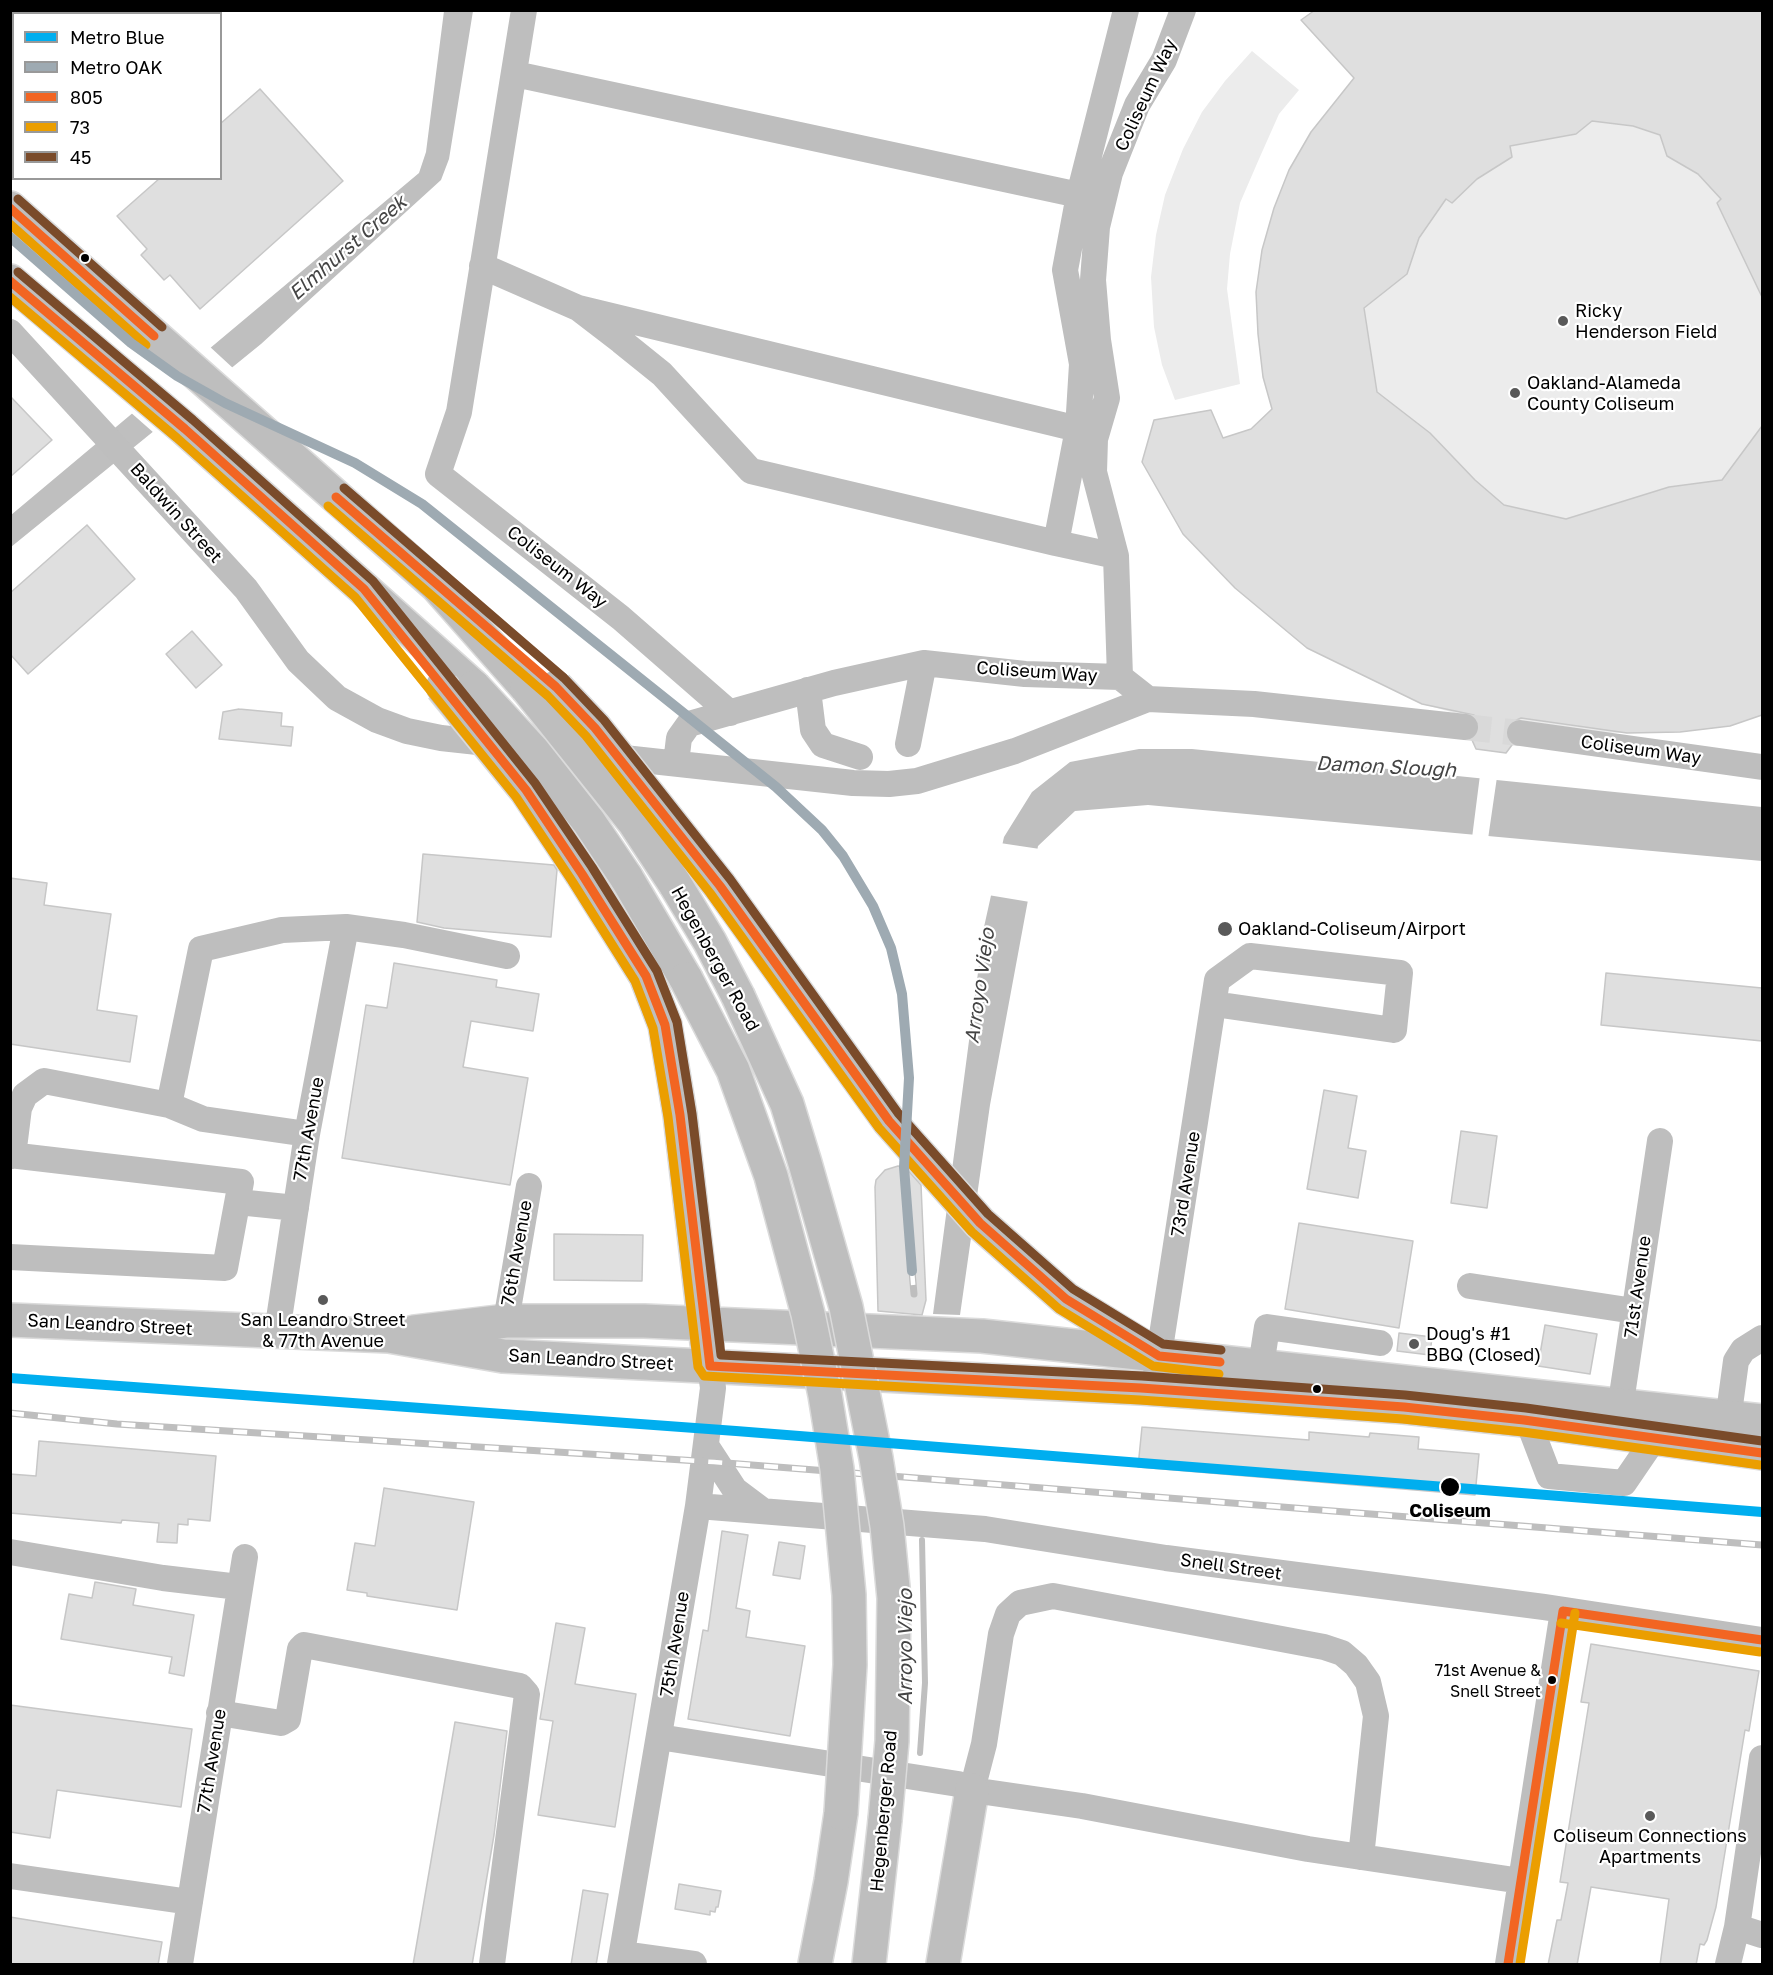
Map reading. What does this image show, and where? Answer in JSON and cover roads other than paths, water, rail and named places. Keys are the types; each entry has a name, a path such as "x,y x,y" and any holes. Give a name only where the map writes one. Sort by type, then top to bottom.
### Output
{"main road":[{"path":"10,208 437,586 541,688 595,728 720,886 890,1121 980,1223 1026,1265 1082,1310 1159,1356"},
{"name":"Hegenberger Road","path":"10,280 185,429 474,687 533,751 589,822 626,877 686,979 733,1070 768,1165 790,1239 825,1395 837,1468 849,1595 850,1665 841,1813 815,1965"},
{"name":"75th Avenue","path":"364,589 519,782 582,874 646,976 665,1025 680,1115 710,1366"},
{"name":"Hegenberger Road","path":"541,688 588,762 634,822 675,884 710,942 738,996 787,1104 846,1307 876,1458 887,1526 894,1598 892,1742 868,1965"},
{"path":"981,1380 1042,1352 1057,1322 1055,1309 1043,1286 1026,1265"},
{"name":"San Leandro Street","path":"10,1320 389,1336 502,1356 1154,1389 1404,1407 1528,1421 1619,1419 1654,1440 1726,1433 1762,1421"},
{"name":"San Leandro Street","path":"389,1336 506,1321 703,1322 1049,1342 1261,1366 1726,1433 1762,1453"},
{"path":"943,1965 972,1791"}],"street":[{"name":"Coliseum Way","path":"524,10 459,412 438,474 621,618 730,713 808,690 924,663 1025,674 1120,677 1148,699"},
{"name":"Coliseum Way","path":"1120,677 1116,556 1094,472 1095,439 1107,398 1098,340 1093,280 1097,227 1110,173 1137,105 1164,60 1183,10"},
{"path":"1056,543 1078,429 1083,364 1065,270 1079,195 1122,12"},
{"path":"515,74 1079,195"},
{"path":"482,266 578,308 1078,429"},
{"path":"578,308 662,374 751,471 1116,556"},
{"name":"Baldwin Street","path":"10,332 246,589 298,661 337,698 377,720 407,731 441,738 853,783 917,781 1015,751 1148,699"},
{"path":"908,744 924,663"},
{"path":"808,690 813,730 823,745 860,757"},
{"path":"1148,699 1254,704 1465,727"},
{"path":"676,763 679,738 689,724 730,713"},
{"name":"Coliseum Way","path":"1520,733 1762,766"},
{"path":"169,1105 201,949 282,930 346,927 405,935 507,956"},
{"name":"77th Avenue","path":"277,1332 307,1134 346,927"},
{"path":"1250,956 1400,973 1394,1030 1216,992 1250,956"},
{"name":"73rd Avenue","path":"1154,1389 1216,992"},
{"path":"10,1257 225,1268 236,1213 241,1182 12,1156 22,1102 35,1086 44,1082 169,1105 203,1119 307,1134"},
{"name":"71st Avenue","path":"1619,1419 1660,1141"},
{"name":"76th Avenue","path":"506,1321 529,1186"},
{"path":"236,1213 296,1208"},
{"path":"1470,1286 1634,1311"},
{"path":"1261,1366 1267,1327 1380,1343"},
{"path":"1726,1433 1736,1361 1743,1350 1762,1338"},
{"name":"75th Avenue","path":"621,1959 707,1447 713,1388 710,1366"},
{"path":"1528,1421 1549,1476 1624,1483 1654,1440"},
{"path":"707,1447 735,1490 764,1512"},
{"name":"Snell Street","path":"698,1506 993,1530 1166,1558 1762,1640"},
{"path":"10,1552 163,1578 239,1587"},
{"name":"77th Avenue","path":"180,1965 244,1557"},
{"path":"972,1791 984,1744 1001,1634 1008,1614 1020,1603 1053,1596 1324,1647 1342,1653 1356,1665 1368,1682 1376,1716 1361,1857"},
{"path":"1508,1965 1563,1611"},
{"path":"219,1713 281,1723 288,1719 300,1649 304,1645 520,1686 527,1694 492,1965"},
{"path":"659,1737 958,1784 972,1791 1082,1806 1361,1857 1521,1881"},
{"path":"1728,1965 1737,1927 1762,1758"},
{"path":"10,1876 190,1902"},
{"path":"1737,1927 1762,1935"},
{"path":"621,1959 694,1965"}],"water":[{"name":"Elmhurst Creek","path":"444,11 473,11 449,159 441,180 261,344 11,547 11,515 419,173 426,152"},
{"path":"1139,749 1192,749 1762,807 1762,861 1148,805 1075,811 1038,846 990,1105 960,1315 933,1314 984,927 1004,837 1032,792 1070,762"}],"waterway":[{"name":"Arroyo Viejo","path":"920,1753 925,1683 922,1540"}],"tunnel":[{"path":"1465,727 1520,733"}],"railway":[{"path":"912,1271 914,1294"},
{"path":"10,1413 117,1424 714,1462 1762,1545"}],"metro line":[{"name":"OAK","path":"10,237 131,343 177,376 225,403 355,463 422,504 776,787 822,830 843,856 873,906 891,948 902,994 909,1078 904,1167 912,1271"},
{"name":"Blue","path":"10,1378 736,1431 1762,1512"}],"place":[{"name":"Ricky Henderson Field","path":"1563,321"},
{"name":"Oakland-Alameda County Coliseum","path":"1515,393"},
{"name":"Oakland-Coliseum/Airport","path":"1225,929"},
{"name":"San Leandro Street & 77th Avenue","path":"323,1300"},
{"name":"Doug's #1 BBQ (Closed)","path":"1414,1344"},
{"name":"Coliseum","path":"1450,1487"},
{"name":"71st Avenue & Snell Street","path":"1552,1680"},
{"name":"Coliseum Connections Apartments","path":"1650,1816"}],"water label":[{"name":"Damon Slough","path":"1386,767"}]}
